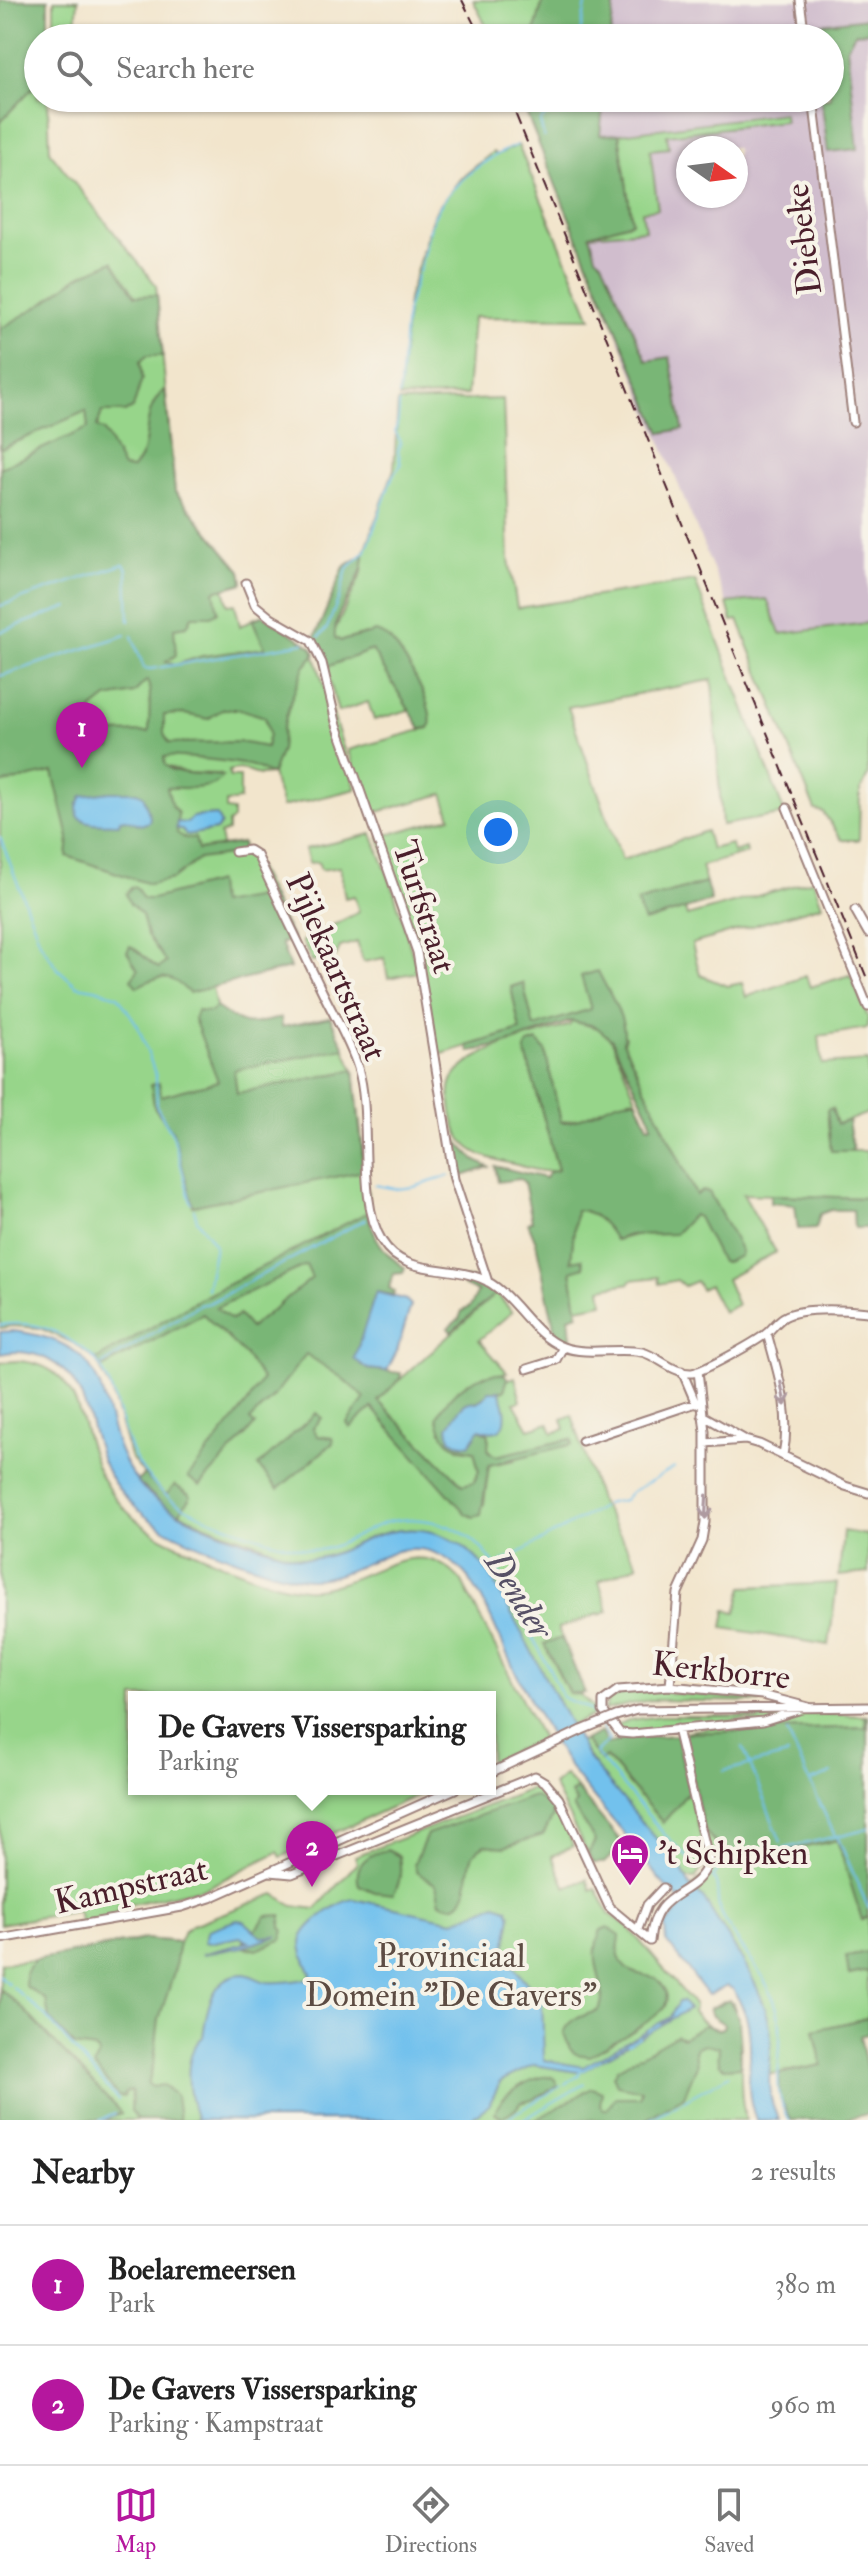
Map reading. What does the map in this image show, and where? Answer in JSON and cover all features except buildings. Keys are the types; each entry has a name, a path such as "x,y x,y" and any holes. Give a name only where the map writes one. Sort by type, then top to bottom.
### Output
{"street":[{"path":"800,0 803,24"},
{"name":"Diebeke","path":"815,112 853,422"},
{"name":"Turfstraat","path":"246,583 255,605 311,641 322,663 336,722 417,952 454,1179 488,1282"},
{"path":"787,808 868,1007"},
{"name":"Pijlekaartstraat","path":"235,852 249,850 257,855 359,1069 370,1205 377,1233 384,1246 401,1260 427,1269 471,1275 488,1282 551,1341 563,1347"},
{"path":"855,910 868,933"},
{"path":"527,1369 556,1360 563,1347 636,1351 682,1371 698,1371 767,1333 773,1325 795,1313 868,1312"},
{"path":"767,1333 783,1389 787,1436 783,1455"},
{"path":"682,1371 702,1415 745,1440 845,1486 868,1493"},
{"path":"670,1686 678,1593 702,1540 705,1522 703,1399 698,1371"},
{"path":"582,1441 696,1403"},
{"path":"705,1443 745,1440"},
{"name":"Kerkborre","path":"670,1686 762,1695 808,1707 763,1721 632,1734 620,1733 614,1728 603,1701 618,1690 670,1686"},
{"name":"Kerkborre","path":"496,1771 616,1716 637,1710 868,1707"},
{"name":"Kerkborre","path":"638,1929 650,1941 655,1916 706,1870 709,1852 677,1729"},
{"name":"Kampstraat","path":"496,1792 535,1776 553,1790 566,1811 609,1907 638,1929"},
{"name":"Kampstraat","path":"0,1939 156,1914 210,1898 442,1795"},
{"name":"Kampstraat","path":"270,1872 299,1872 488,1795"},
{"path":"638,1929 647,1905 663,1888"}],"shaded area":[{"path":"615,0 868,0 868,623 780,634 767,599 727,603 577,237 585,236 619,134 600,136 603,112 844,112 844,24 612,24"}],"green space":[{"path":"0,0 48,0 48,24 24,24 24,112 49,112 50,152 156,285 175,492 241,571 243,583 224,588 228,605 235,604 240,626 257,617 312,647 356,789 282,807 272,774 260,775 238,769 229,771 230,777 240,777 240,800 226,802 226,810 233,811 233,819 228,823 228,831 220,834 222,846 242,843 293,940 281,943 290,968 212,987 223,1041 330,1017 354,1070 372,1233 381,1248 396,1262 389,1288 394,1291 393,1295 376,1292 354,1359 393,1386 496,1293 512,1312 479,1340 507,1372 466,1383 458,1449 474,1451 479,1470 474,1482 463,1485 378,1401 466,1514 484,1504 489,1465 516,1460 493,1455 487,1447 489,1435 485,1432 495,1431 505,1410 499,1391 504,1391 507,1380 515,1377 521,1401 514,1403 529,1429 549,1423 553,1433 565,1429 562,1419 572,1415 599,1500 638,1565 599,1581 608,1611 558,1628 562,1638 545,1645 569,1693 581,1695 598,1713 570,1726 492,1577 466,1549 451,1540 435,1533 401,1530 364,1540 327,1558 305,1559 206,1525 165,1504 137,1481 144,1475 130,1456 111,1390 96,1360 73,1343 40,1328 0,1328","holes":["166,766 186,773 221,774 167,787","216,815 221,824 216,830 186,835 182,830 193,817"]},
{"path":"0,0 48,0 48,24 24,24 24,97 0,122"},
{"path":"54,0 78,0 76,24 54,24"},
{"path":"473,0 543,0 537,24 485,24"},
{"path":"543,0 615,0 612,24 537,24"},
{"path":"868,18 868,32 855,33 847,47 858,149 828,152 823,112 844,112 844,24 818,24"},
{"path":"526,112 602,112 600,135 619,134 632,222 590,235 596,256 602,261 647,361 670,357 683,429 661,433"},
{"path":"783,113 785,121 667,135 669,148 650,150 658,209 642,211 645,230 589,235 632,222 619,134"},
{"path":"518,145 591,318 473,317 467,395 399,398 408,299 437,209 460,179 493,152 496,155"},
{"path":"113,261 135,296 157,295 163,356 147,356 140,362 142,379 133,408 125,412 102,412 97,427 104,431 123,468 131,469 143,452 151,410 165,389 175,492 241,571 243,583 214,591 218,612 211,616 192,616 187,626 174,628 176,655 166,662 175,665 202,656 265,648 253,621 263,615 312,647 315,654 304,667 291,700 281,750 272,774 238,763 164,757 165,765 172,770 223,776 206,787 167,788 172,806 178,813 177,833 185,838 195,838 198,850 242,843 243,849 236,854 199,859 173,879 149,884 67,856 69,838 53,772 0,784 0,468 88,428 86,411 0,449 0,329 42,304 79,276","holes":["147,680 150,690 149,732 112,733 111,748 81,747 82,727 93,709 107,698 134,693","223,709 240,709 265,717 269,734 266,747 240,742 169,743 164,734 164,715 184,714 208,719"]},
{"path":"503,399 509,559 517,608 695,581 785,814 722,825 712,680 568,707 622,860 706,831 711,849 731,844 733,852 746,848 747,853 701,866 706,883 637,902 644,922 685,909 687,916 813,880 822,905 692,944 700,975 727,986 742,983 746,997 806,976 810,987 850,975 868,1017 868,1028 819,1036 822,1064 868,1061 868,1113 837,1125 832,1109 827,1110 831,1151 868,1151 868,1198 743,1194 776,1252 726,1279 737,1305 723,1312 709,1285 701,1289 696,1281 684,1286 677,1280 659,1284 658,1277 601,1288 603,1303 577,1308 571,1271 584,1267 582,1259 571,1262 575,1210 594,1215 616,1240 685,1221 692,1215 698,1216 705,1228 696,1195 623,1042 625,1036 592,1009 533,1028 522,983 511,987 520,1030 439,1055 419,949 379,837 451,817 443,794 370,814 348,750 429,728 366,634 341,641 333,634 362,573 364,554 394,469 398,402"},
{"path":"364,554 359,576 338,617 335,638 341,641 376,632 388,638 410,668 424,695 429,728 421,729 372,650 326,667 314,639 344,567"},
{"path":"767,599 780,634 868,623 868,775 860,791 859,840 842,840 823,812 815,810 738,620 732,621 727,603"},
{"path":"372,650 409,710 374,720 368,702 338,712 326,667"},
{"path":"372,834 392,885 418,972 388,978 384,958 363,962 357,942 340,947 336,957 312,962 302,941 359,912 354,896 345,898 340,867 321,870 318,862 309,863 305,849"},
{"path":"217,882 219,904 270,895 293,940 281,943 290,968 189,993 176,982 164,978 137,987 131,979 138,970 127,952 130,946 159,968 166,962 147,935 142,915 130,904 126,894 136,887 143,899 152,899"},
{"path":"706,883 711,901 644,922 637,902"},
{"path":"598,971 620,1015 623,1042 696,1195 702,1191 709,1192 741,1251 740,1256 721,1262 698,1217 693,1215 675,1234 630,1235 615,1240 594,1215 576,1210 571,1261 582,1259 584,1267 571,1271 578,1314 569,1317 572,1346 556,1336 536,1242 528,1223 532,1221 524,1182 520,1179 498,1182 495,1166 545,1178 549,1172 558,1170 525,1050 528,1044 537,1041 545,1050 561,1122 630,1099 637,1101 648,1126 652,1125 648,1113 612,1040 595,1026 571,1021 508,1043 470,1052 468,1046 520,1030 511,987 523,983 534,1027 591,1009 581,976"},
{"path":"216,1007 240,1022 259,1023 281,1018 282,1027 330,1017 345,1048 234,1070 237,1093 354,1070 364,1171 193,1206 173,1132 154,1107 151,1085 159,1083 161,1096 218,1081 194,1019 197,1011 211,1012"},
{"path":"571,1021 602,1029 612,1040 637,1101 632,1098 584,1118 560,1122 545,1050 525,1050 558,1171 527,1168 471,1149 458,1133 454,1121 450,1092 455,1076 469,1062 496,1048 570,1025"},
{"path":"832,1108 837,1124 848,1120 853,1151 831,1151 827,1110"},
{"path":"452,1138 476,1161 489,1167 457,1178"},
{"path":"770,1195 868,1198 868,1228 854,1228 853,1210 831,1210 820,1214 816,1228 798,1229 795,1205 770,1203"},
{"path":"368,1212 380,1244 405,1268 403,1273 393,1274 389,1288 394,1291 393,1295 376,1292 369,1315 368,1369 401,1373 400,1379 378,1401 463,1485 474,1482 479,1471 474,1451 449,1442 442,1433 437,1417 448,1399 464,1385 483,1376 504,1374 508,1378 504,1391 489,1391 478,1401 465,1403 449,1427 450,1439 463,1445 480,1429 489,1435 488,1451 496,1456 571,1439 573,1444 489,1465 481,1515 474,1517 466,1514 372,1408 350,1428 347,1423 365,1398 306,1354 273,1397 250,1420 255,1425 200,1486 188,1477 248,1402 262,1379 245,1355 203,1314 102,1368 96,1360 194,1302","holes":["306,1265 312,1278 250,1328 239,1315 232,1320 216,1308"]},
{"path":"465,1278 473,1279 496,1293 451,1332 448,1328 459,1319 462,1311 470,1307 478,1292 463,1285"},
{"path":"0,1363 38,1364 55,1373 76,1403 94,1460 116,1500 144,1526 166,1539 256,1577 304,1589 324,1588 406,1560 425,1559 444,1566 462,1582 542,1739 496,1759 496,1691 128,1691 128,1795 418,1795 281,1857 278,1852 206,1888 118,1907 118,1916 81,1925 78,1911 0,1924"},
{"path":"316,1413 322,1418 313,1428 318,1436 332,1438 333,1443 278,1489 258,1466"},
{"path":"144,1475 166,1495 175,1485 191,1496 179,1514 161,1503 137,1481"},
{"path":"843,1531 867,1535 868,1532 868,1573 839,1576"},
{"path":"837,1583 829,1645 723,1628 726,1610 736,1612 743,1587"},
{"path":"562,1638 585,1693 569,1693 544,1644"},
{"path":"646,1691 761,1700 650,1700 605,1710 608,1700 620,1694"},
{"path":"805,1713 865,1716 867,1727 685,1733 688,1731"},
{"path":"661,1716 763,1717 638,1732 621,1731 614,1726 629,1720"},
{"path":"865,1716 868,1716 868,1917 862,1920 837,1840 723,1865 717,1845 704,1830 683,1738 685,1733 866,1727"},
{"path":"601,1732 607,1744 631,1738 677,1735 689,1791 663,1823 606,1757 601,1761 584,1740"},
{"path":"584,1740 601,1760 605,1756 662,1822 689,1791 707,1860 695,1879 688,1879 604,1779 579,1743"},
{"path":"565,1775 577,1789 571,1794 577,1804 573,1807 596,1841 588,1854 553,1785"},
{"name":"Provinciaal Domein \"De Gavers\"","path":"537,1787 556,1803 573,1846 552,1856 566,1888 587,1879 591,1890 596,1888 609,1914 627,1926 692,2002 693,2012 706,2024 723,2028 724,2024 712,2016 709,2009 724,2001 733,2003 740,2032 741,2090 746,2120 102,2120 121,2113 22,2008 0,1989 0,1963 35,1960 145,1939 179,1942 184,1931 192,1925 275,1894 293,1906 316,1909 357,1863 355,1856"},
{"path":"577,1789 623,1844 604,1863 593,1863 588,1854 595,1841 573,1807 577,1803 571,1794"},
{"path":"534,1796 551,1806 553,1816 543,1835 504,1847 483,1846 471,1860 464,1898 451,1905 440,1902 436,1885 417,1872 414,1864 427,1834"},
{"path":"704,1830 717,1845 724,1865 838,1840 862,1919 868,1917 868,1952 847,1956 849,1975 868,1971 868,2018 814,2030 822,2065 767,2075 763,2001 704,1900 691,1888 706,1874"},
{"path":"387,1850 399,1856 400,1861 399,1881 393,1894 375,1892 359,1885 358,1872 364,1861"},
{"path":"282,1915 281,1927 284,1931 281,1940 257,1950 243,1947 244,1941 249,1940 265,1916"},
{"path":"608,1927 620,1935 618,1952 621,1962 633,1972 656,1978 665,1990 665,2006 654,2017 590,2056 576,2054 570,2049 564,2033 574,2020 599,2010 602,1992 596,1965 597,1943 601,1930"},
{"path":"145,1939 179,1942 174,1973 159,2019 148,2084 153,2087 162,2085 176,2095 179,2120 137,2120 131,2111 132,2091 126,2092 124,2097 118,2096 94,2066 99,2054 94,2049 75,2046 49,2019 46,2000 25,1986 26,1971 35,1960"},
{"path":"868,1952 868,1971 849,1975 846,1956"},
{"path":"0,1989 22,2008 121,2113 102,2120 0,2120"},
{"path":"729,2000 739,2018 741,2067 724,2068 719,2061 719,2047 704,2044 697,2047 695,2052 697,2065 684,2096 645,2120 536,2120 592,2088 602,2092 600,2105 603,2109 607,2109 616,2097 640,2097 641,2090 617,2085 613,2076 617,2069 676,2035 683,2038 704,2025 719,2030 723,2028 724,2024 712,2016 709,2009"},
{"path":"868,2018 868,2034 860,2036 868,2075 868,2114 840,2120 791,2120 780,2099 779,2074 822,2065 814,2030"},
{"path":"549,2076 558,2086 520,2103 502,2117 495,2114 502,2100 516,2088"}],"water":[{"path":"137,792 143,795 149,822 141,825 126,819 120,820 119,824 97,823 78,816 77,806 82,796"},
{"path":"216,815 221,824 216,830 186,835 176,828 177,822 187,823 193,817"},
{"path":"376,1292 406,1300 411,1305 397,1351 387,1371 368,1369 354,1359"},
{"name":"Dender","path":"13,1331 51,1339 76,1353 92,1370 102,1391 115,1439 126,1464 143,1488 157,1500 194,1521 299,1558 333,1554 384,1533 419,1530 451,1539 479,1561 492,1577 588,1758 681,1868 692,1890 704,1899 750,1974 769,2022 770,2094 779,2120 756,2120 749,2084 748,2025 733,1989 727,1986 708,1995 666,1941 665,1926 681,1908 678,1897 659,1879 566,1762 513,1667 482,1599 466,1575 438,1554 419,1549 384,1555 331,1577 298,1578 236,1560 163,1528 130,1502 110,1476 80,1392 72,1379 47,1359 30,1353 0,1354 0,1332"},
{"path":"489,1391 499,1391 505,1407 502,1427 490,1432 480,1429 469,1445 450,1439 448,1427 460,1409 467,1403 484,1398"},
{"path":"354,1899 453,1921 496,1904 508,1908 511,1916 504,1956 542,2001 544,2060 583,2067 670,2017 678,2002 682,2001 688,2009 584,2070 577,2072 534,2065 501,2081 489,2105 469,2120 197,2120 189,2088 189,2065 196,2045 203,2037 206,2017 217,1988 232,1976 243,1974 267,1982 310,1978 301,1947 303,1936 322,1915"},
{"path":"237,1920 244,1921 262,1937 277,1936 243,1947 202,1954 249,1942 240,1937 204,1942 208,1930"}],"waterway":[{"path":"582,24 587,0"},
{"path":"544,137 540,122 549,112"},
{"path":"419,272 434,217 449,194 481,165 517,145"},
{"path":"399,396 406,314 417,275"},
{"path":"319,637 327,628 347,569 366,551 393,475 401,465 398,451 401,442 395,431 399,403"},
{"path":"0,606 124,564 127,570 129,621"},
{"path":"0,632 68,607"},
{"path":"0,676 126,635"},
{"path":"132,636 144,668 151,669 304,643"},
{"path":"0,837 41,944 58,969 77,986 118,996 138,1026 156,1076 157,1107 173,1135 191,1203"},
{"path":"375,1185 397,1189 414,1187 449,1176"},
{"path":"194,1209 197,1220 215,1245 207,1289"},
{"path":"102,1365 199,1305 209,1303 366,1219"},
{"path":"0,1325 41,1327 57,1333 94,1358 108,1382 139,1466 165,1495 189,1510 272,1541 312,1549 333,1547 383,1523 400,1520 444,1524 461,1532 489,1557 499,1573 562,1697 587,1708 599,1721"},
{"path":"605,1504 624,1500 631,1492 674,1468"},
{"path":"496,1566 602,1507"},
{"path":"602,1727 609,1740 596,1752 598,1756 664,1834 698,1868"},
{"path":"787,1732 835,1836"},
{"path":"743,1747 781,1842"},
{"path":"724,1771 788,1755"},
{"path":"811,1781 832,1773"},
{"path":"838,1836 868,1828"},
{"path":"724,1863 837,1836 868,1907"},
{"path":"715,1876 719,1866"},
{"path":"712,1876 727,1924 775,2003 780,2032 779,2095 789,2120"},
{"path":"0,1976 9,1984"},
{"path":"13,1987 22,1996"},
{"path":"26,1999 46,2017 118,2100"},
{"path":"648,2031 660,2024"},
{"path":"628,2044 639,2037"},
{"path":"583,2070 601,2059"},
{"path":"565,2084 578,2076 581,2069"},
{"path":"649,2120 729,2075"},
{"path":"523,2120 584,2084"},
{"path":"504,2120 561,2086"},
{"path":"100,2120 115,2114"}],"railway":[{"path":"462,0 474,24"},
{"path":"515,112 868,981"}],"place":[{"name":"Boelaremeersen","path":"82,768"},
{"name":"De Gavers Vissersparking","path":"312,1887"},
{"name":"'t Schipken","path":"630,1887"}]}
